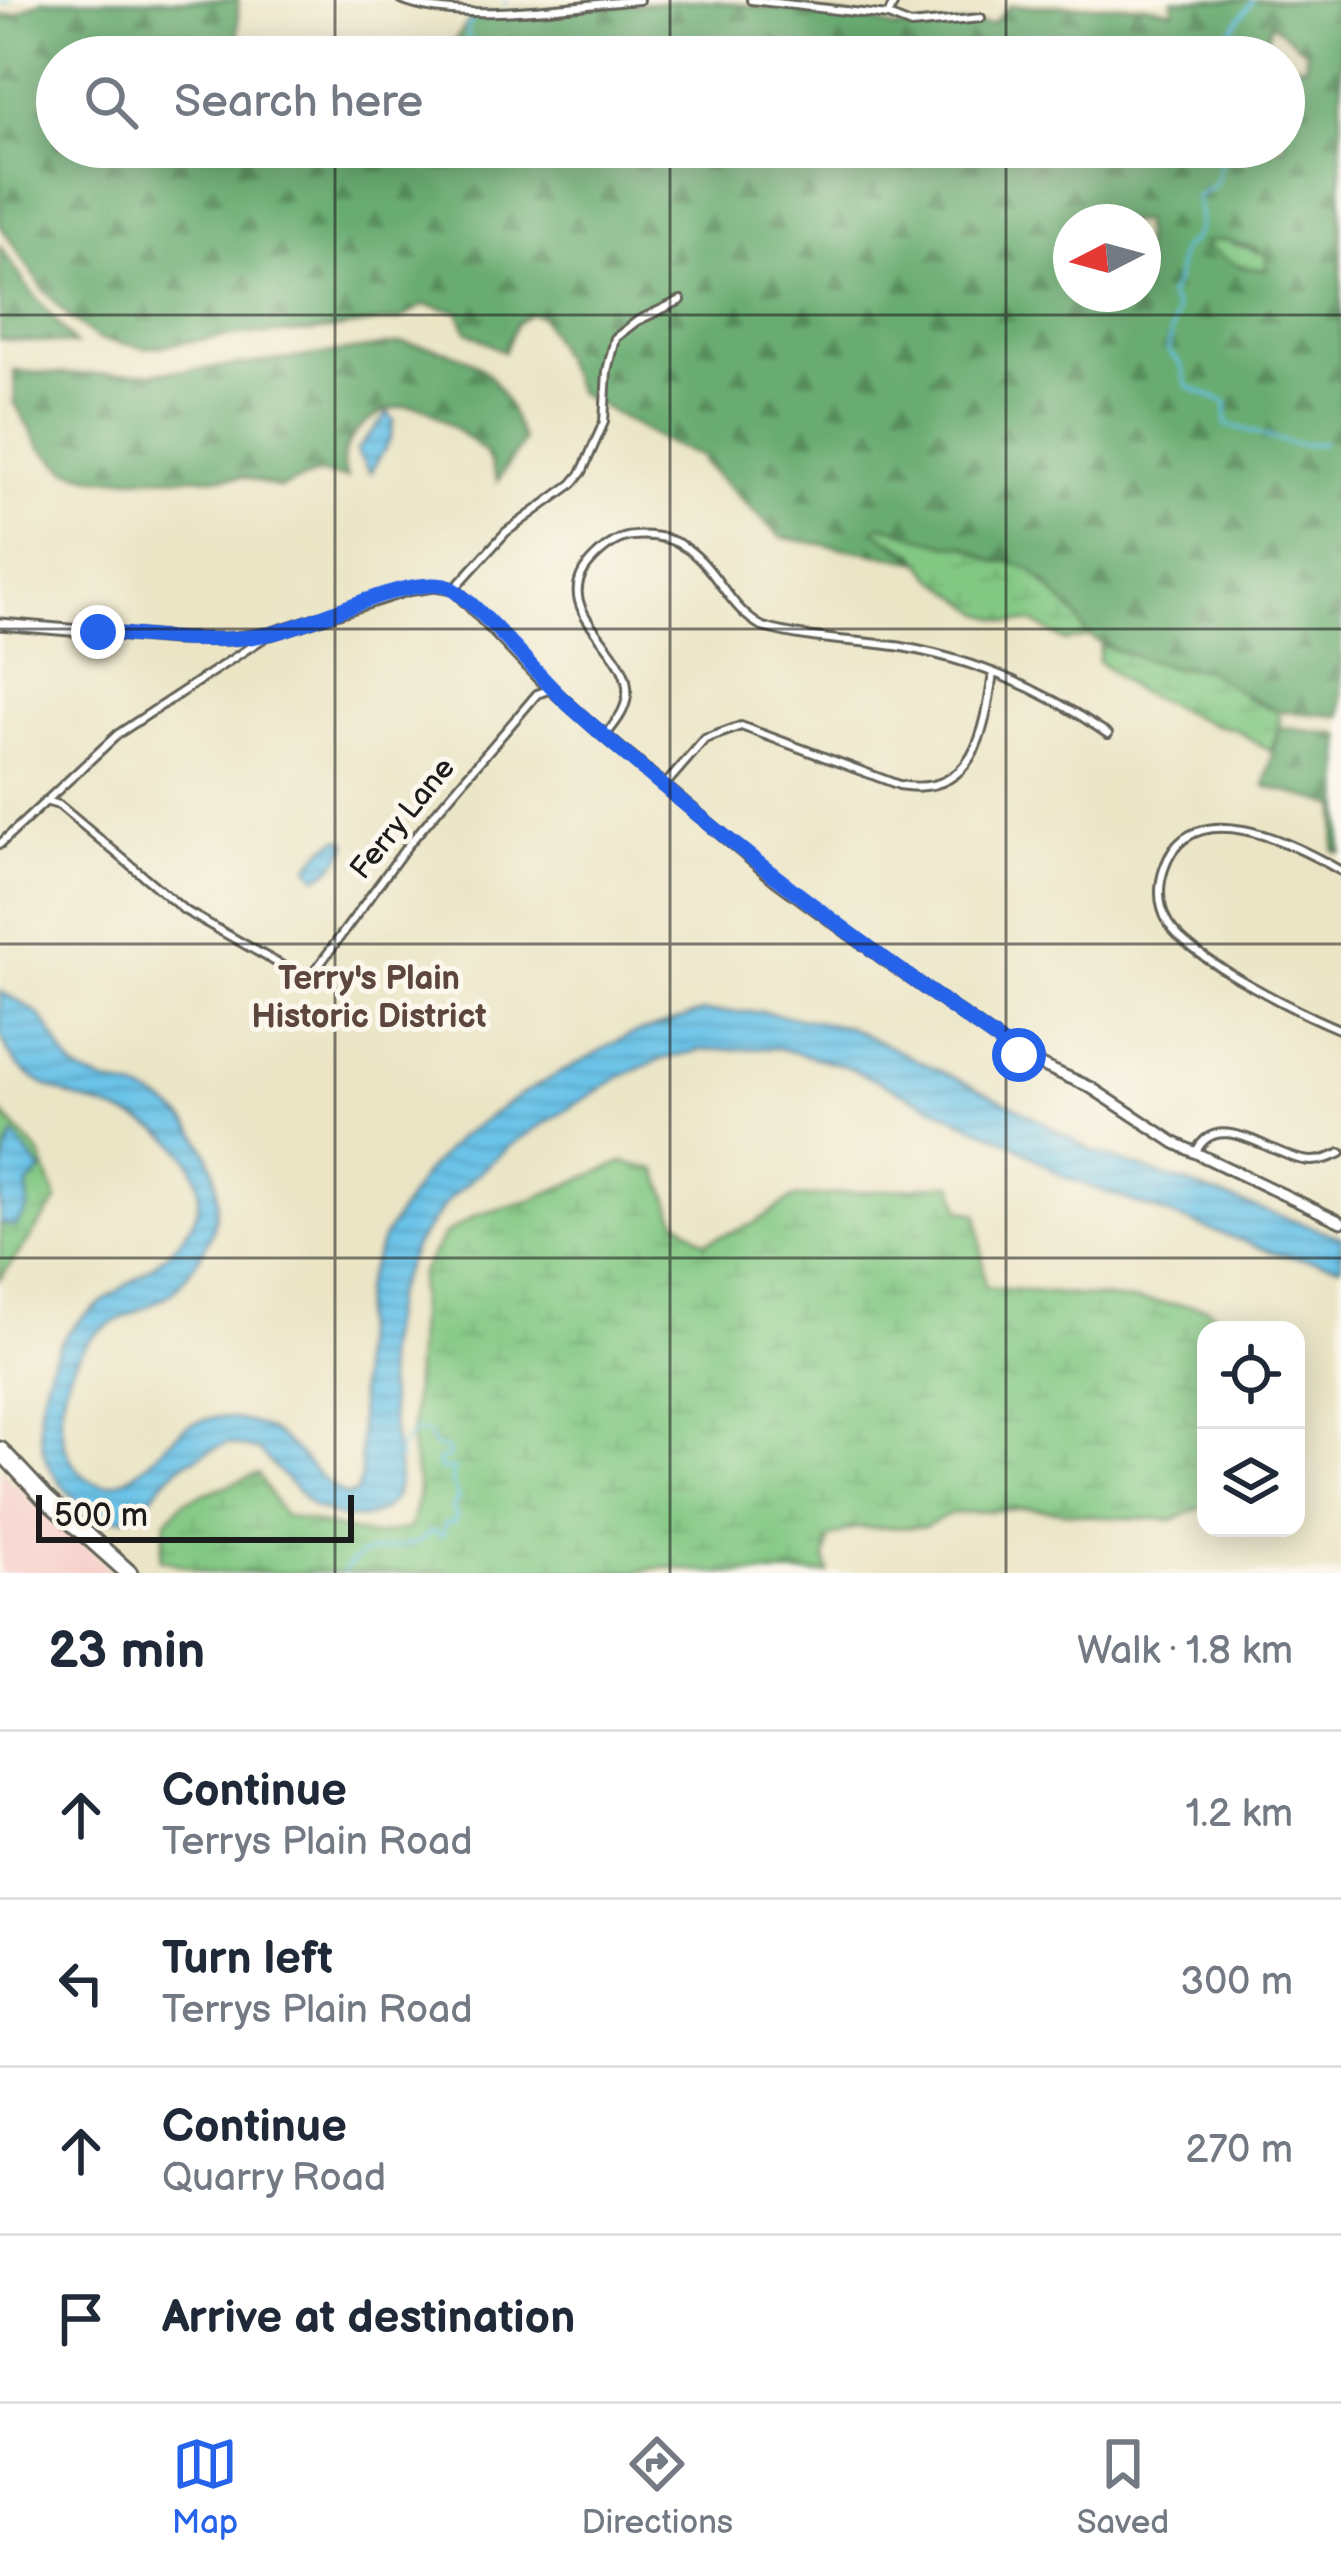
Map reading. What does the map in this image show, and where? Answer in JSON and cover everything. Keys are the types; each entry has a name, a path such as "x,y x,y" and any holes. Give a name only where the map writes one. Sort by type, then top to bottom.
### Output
{"highway":[{"path":"0,1450 74,1526 129,1573"}],"street":[{"path":"400,0 431,10 462,11 639,0"},
{"path":"751,0 888,16 911,26 980,18"},
{"path":"888,16 895,0"},
{"path":"454,589 506,532 577,478 602,428 615,338 637,321 681,300"},
{"path":"605,736 623,712 627,687 619,660 585,617 579,588 592,560 629,536 666,540 696,556 763,628 916,650 993,673 1052,699 1108,734"},
{"path":"0,844 129,726 249,641 407,590 454,589 539,678 777,881 1019,1055 1090,1087 1175,1143 1341,1222"},
{"path":"0,624 249,641"},
{"path":"665,785 706,739 741,726 899,785 940,786 964,764 986,725 993,673"},
{"path":"537,694 539,678"},
{"name":"Ferry Lane","path":"59,805 184,910 299,974 311,976 420,829 537,694 551,688"},
{"path":"45,802 59,805 55,792"},
{"path":"1341,871 1269,837 1219,827 1197,831 1175,847 1159,892 1170,927 1188,943 1291,1010 1341,1030"},
{"path":"1196,1152 1206,1137 1221,1132 1300,1160 1341,1153"}],"shaded area":[{"path":"0,1472 116,1573 0,1573"}],"green space":[{"path":"43,0 238,0 238,36 36,36 36,168 1305,168 1305,36 1287,36 1271,23 1268,36 458,36 475,14 702,0 866,19 894,28 993,24 1009,6 1146,5 1173,11 1172,0 1341,0 1341,716 1279,711 1188,667 1170,668 1104,646 1087,634 1045,582 1010,562 994,562 965,546 883,526 875,531 922,562 781,537 702,457 665,442 578,393 541,316 529,314 516,324 504,352 467,331 458,311 424,305 401,319 146,348 98,339 70,318 44,290 0,225 0,16 16,14","holes":["1224,240 1258,249 1266,270 1242,267 1205,245"]},
{"path":"1225,240 1266,255 1267,270 1232,262 1204,242"},
{"path":"0,246 29,289 75,344 0,339"},
{"path":"403,343 468,359 493,381 523,441 498,481 486,454 475,444 424,408 409,406 378,415 353,436 345,449 347,478 319,473 279,488 244,477 96,478 67,470 40,447 15,403 14,371 161,372"},
{"path":"882,525 1030,569 1077,617 1087,637 1065,641 1032,622 1009,622 983,614 931,575 915,554 874,531"},
{"path":"1104,646 1170,668 1206,669 1254,702 1279,711 1280,724 1270,751 1235,729 1211,724 1134,690 1098,661"},
{"path":"1279,727 1341,735 1341,853 1334,851 1338,806 1265,786"},
{"path":"0,1111 40,1154 57,1201 0,1279"},
{"path":"623,1162 657,1170 677,1220 705,1242 753,1224 793,1198 953,1184 961,1210 978,1214 985,1287 1206,1307 1226,1321 1197,1321 1197,1510 1173,1520 1028,1508 949,1514 925,1527 855,1528 829,1538 825,1559 829,1573 716,1573 663,1567 629,1573 208,1573 160,1559 166,1521 184,1501 258,1474 283,1515 372,1536 410,1528 419,1494 411,1444 420,1274 445,1234 477,1215 526,1202"}],"water":[{"path":"388,413 394,420 390,440 370,473 356,451"},
{"path":"340,838 348,843 344,853 316,876 309,866"},
{"path":"0,991 39,1015 81,1073 151,1096 173,1109 203,1144 212,1164 217,1207 213,1229 180,1284 97,1334 70,1371 61,1407 64,1444 82,1474 96,1483 125,1479 186,1427 222,1417 273,1432 332,1486 347,1496 356,1493 361,1478 358,1359 363,1289 383,1238 424,1174 458,1138 520,1095 627,1036 702,1012 763,1012 848,1027 1016,1107 1092,1151 1341,1237 1341,1266 1278,1254 1064,1177 1015,1145 843,1065 778,1048 701,1050 659,1060 620,1077 513,1143 450,1198 415,1245 394,1295 384,1358 399,1477 395,1498 383,1510 364,1518 340,1517 313,1507 259,1451 228,1443 178,1468 134,1514 110,1518 76,1500 48,1464 40,1429 47,1376 61,1342 84,1316 179,1242 193,1219 199,1194 192,1166 174,1142 149,1125 57,1091 31,1076 11,1056 0,1028"},
{"path":"14,1135 42,1171 28,1185 28,1209 15,1227 0,1224 4,1165"}],"waterway":[{"path":"0,2 10,0"},
{"path":"505,4 506,0"},
{"path":"1229,36 1253,0"},
{"path":"468,36 467,27 475,18 500,15"},
{"path":"1219,168 1216,184 1196,197 1199,227 1194,239 1181,249 1175,284 1168,295 1176,310 1168,351 1181,365 1187,386 1227,403 1226,425 1284,442 1323,443"},
{"path":"344,1573 362,1554 419,1542 431,1531 443,1536 445,1523 454,1523 457,1514 452,1509 458,1499 451,1480 454,1469 439,1470 438,1460 448,1458 447,1449 435,1447 428,1433 415,1431 397,1450 399,1459 394,1463"}],"district":[{"name":"Terry's Plain Historic District","path":"369,996"}],"route":[{"path":"98,632 174,639 270,634 407,590 454,589 539,678 777,881 1019,1055"}]}
